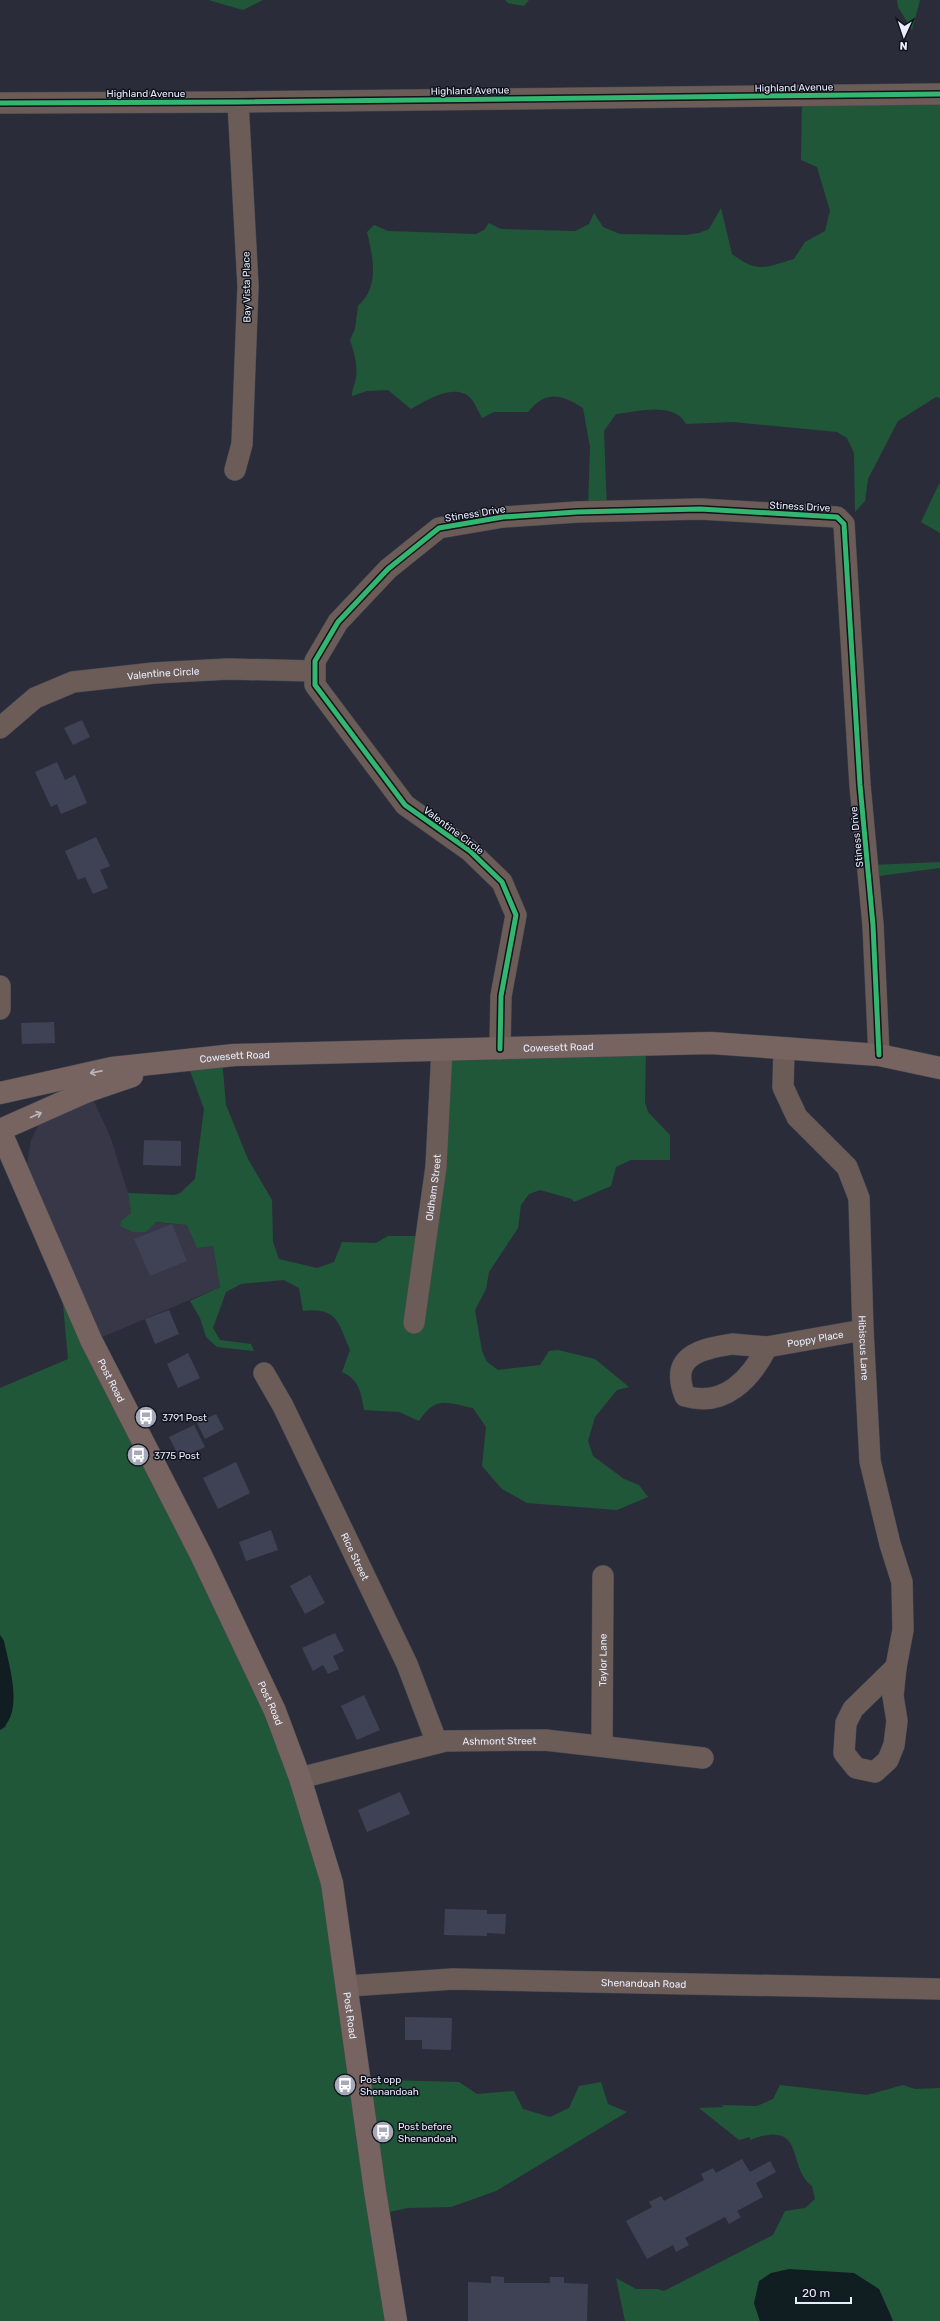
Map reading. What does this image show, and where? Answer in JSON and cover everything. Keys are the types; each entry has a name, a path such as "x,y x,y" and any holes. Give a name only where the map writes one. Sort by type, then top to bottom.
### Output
{"main road":[{"name":"Cowesett Road","path":"0,1093 112,1068 234,1055 711,1043 879,1055 940,1068"},
{"name":"Cowesett Road","path":"0,1130 88,1091 176,1060"},
{"name":"Post Road","path":"0,1130 91,1340 201,1555 276,1711 300,1778 332,1883 348,1986 375,2191 396,2321"}],"street":[{"name":"Highland Avenue","path":"0,103 238,102 940,94"},
{"name":"Bay Vista Place","path":"235,470 242,444 248,286 238,102"},
{"name":"Stiness Drive","path":"314,671 315,662 338,622 388,570 439,528 503,517 577,512 700,509 837,516 844,524 860,785 874,925 879,1055"},
{"name":"Valentine Circle","path":"0,728 35,698 73,682 154,673 228,669 314,671 315,685 331,709 405,805 470,851 502,882 516,915 501,996 500,1049"},
{"path":"0,986 0,1009"},
{"name":"Hibiscus Lane","path":"784,1049 782,1087 797,1116 847,1167 859,1198 863,1330 870,1461 890,1544 902,1582 903,1630 896,1667"},
{"name":"Oldham Street","path":"414,1323 436,1167 442,1050"},
{"name":"Poppy Place","path":"767,1347 863,1330"},
{"name":"Rice Street","path":"264,1373 283,1406 407,1664 437,1743"},
{"name":"Taylor Lane","path":"602,1745 603,1576"},
{"name":"Ashmont Street","path":"300,1778 446,1740 545,1740 602,1745 703,1758"},
{"name":"Shenandoah Road","path":"348,1986 454,1979 940,1989"}],"shaded area":[{"path":"90,1093 110,1136 128,1193 131,1213 122,1220 188,1225 197,1248 213,1246 220,1287 93,1341 25,1178 31,1140 42,1118"},
{"path":"0,1635 4,1641 12,1675 14,1701 12,1713 8,1723 0,1730"},
{"path":"789,2269 854,2273 879,2289 893,2321 760,2321 754,2303 759,2281 771,2273"}],"green space":[{"path":"208,0 263,0 243,10"},
{"path":"505,0 529,0 524,6 508,3"},
{"path":"897,0 920,0 912,30 898,7"},
{"path":"940,95 940,398 936,397 898,421 868,479 865,501 855,512 854,453 847,438 837,432 733,422 686,424 673,412 664,410 645,410 616,414 604,431 607,511 588,511 590,447 583,408 575,403 561,397 554,396 541,400 528,412 494,412 482,418 473,401 467,395 459,392 442,394 411,409 388,390 367,391 352,396 356,378 356,363 350,340 355,329 358,306 370,290 372,281 373,261 367,232 374,225 388,231 476,234 484,230 489,223 501,229 575,231 589,224 594,213 603,227 620,234 685,235 699,233 709,229 721,208 732,254 755,266 768,266 794,259 805,242 825,231 830,211 817,167 801,160 802,97"},
{"path":"939,484 940,485 940,533 921,522"},
{"path":"940,862 940,868 871,877 871,865"},
{"path":"646,1048 645,1102 648,1112 670,1135 670,1160 631,1160 616,1167 611,1186 574,1202 572,1199 540,1190 529,1194 521,1205 518,1228 489,1272 486,1289 475,1310 482,1351 487,1362 498,1370 540,1365 549,1351 558,1350 595,1359 629,1387 617,1390 595,1417 588,1441 593,1456 624,1479 639,1485 648,1497 617,1510 527,1503 502,1489 482,1466 486,1427 473,1408 449,1403 437,1404 431,1407 419,1421 399,1412 364,1410 360,1392 356,1383 352,1378 342,1372 350,1350 339,1324 335,1318 323,1311 303,1311 299,1288 284,1280 241,1284 226,1292 213,1328 220,1340 251,1344 254,1351 217,1347 206,1337 200,1318 190,1301 220,1287 213,1246 197,1248 187,1225 156,1222 146,1232 133,1232 120,1226 122,1220 131,1213 128,1193 174,1195 180,1193 195,1179 204,1109 189,1068 222,1059 226,1105 248,1159 272,1200 273,1242 279,1259 317,1268 334,1262 342,1242 376,1243 388,1236 426,1236 445,1055"},
{"path":"60,1271 279,1727 342,1943 362,2085 384,2080 459,2082 477,2094 514,2091 523,2109 550,2117 569,2108 579,2086 601,2082 608,2104 627,2112 496,2191 451,2207 408,2208 380,2214 396,2321 0,2321 0,1730 6,1727 4,1641 0,1635 0,1388 68,1359"},
{"path":"780,2085 867,2095 903,2085 915,2089 940,2088 940,2321 893,2321 879,2289 754,2303 760,2321 625,2321 616,2278 636,2289 657,2289 664,2291 773,2235 785,2211 805,2208 815,2199 812,2186 804,2178 799,2168 793,2148 788,2140 780,2135 768,2135 750,2140 750,2137 739,2140 699,2108 724,2107 721,2105 757,2106 773,2099"}],"building":[{"path":"82,720 90,737 73,745 64,728"},
{"path":"57,762 65,780 75,775 87,803 61,814 57,804 51,807 35,772"},
{"path":"96,837 110,866 100,870 108,888 93,894 85,877 78,880 65,851"},
{"path":"54,1022 55,1043 22,1044 21,1023"},
{"path":"144,1140 181,1141 181,1166 143,1165"},
{"path":"172,1224 187,1261 150,1276 134,1239"},
{"path":"169,1310 179,1334 155,1344 145,1319"},
{"path":"188,1353 200,1378 178,1388 167,1364"},
{"path":"216,1414 224,1429 205,1439 197,1423"},
{"path":"194,1425 205,1447 180,1459 169,1437"},
{"path":"236,1462 250,1493 218,1509 203,1478"},
{"path":"271,1530 278,1550 246,1561 239,1542"},
{"path":"310,1575 325,1603 305,1614 290,1586"},
{"path":"335,1633 344,1651 333,1656 339,1669 328,1674 323,1665 313,1671 302,1648"},
{"path":"364,1695 380,1730 357,1740 341,1706"},
{"path":"400,1792 410,1814 367,1832 358,1810"},
{"path":"445,1909 487,1910 487,1914 506,1914 505,1934 487,1933 487,1936 444,1935"},
{"path":"405,2017 452,2018 451,2050 422,2049 422,2040 405,2040"},
{"path":"742,2159 750,2172 770,2161 776,2172 756,2183 763,2197 737,2211 741,2217 729,2224 725,2217 685,2238 689,2245 676,2252 673,2245 647,2259 626,2221 652,2207 649,2202 661,2196 664,2201 704,2180 701,2174 713,2168 716,2173"},
{"path":"491,2276 504,2277 504,2283 550,2283 550,2277 564,2277 564,2283 588,2284 587,2321 468,2321 468,2282 491,2283"}],"cycle path":[{"path":"0,103 238,102 940,94"},
{"path":"500,1049 501,996 516,915 502,882 470,851 405,805 315,685 315,661 338,622 388,569 439,528 503,517 577,512 700,509 837,517 844,524 860,785 873,925 879,1055"}],"place":[{"name":"3791 Post","path":"146,1417"},
{"name":"3775 Post","path":"138,1455"},
{"name":"Post opp Shenandoah","path":"345,2085"},
{"name":"Post before Shenandoah","path":"383,2132"}]}
